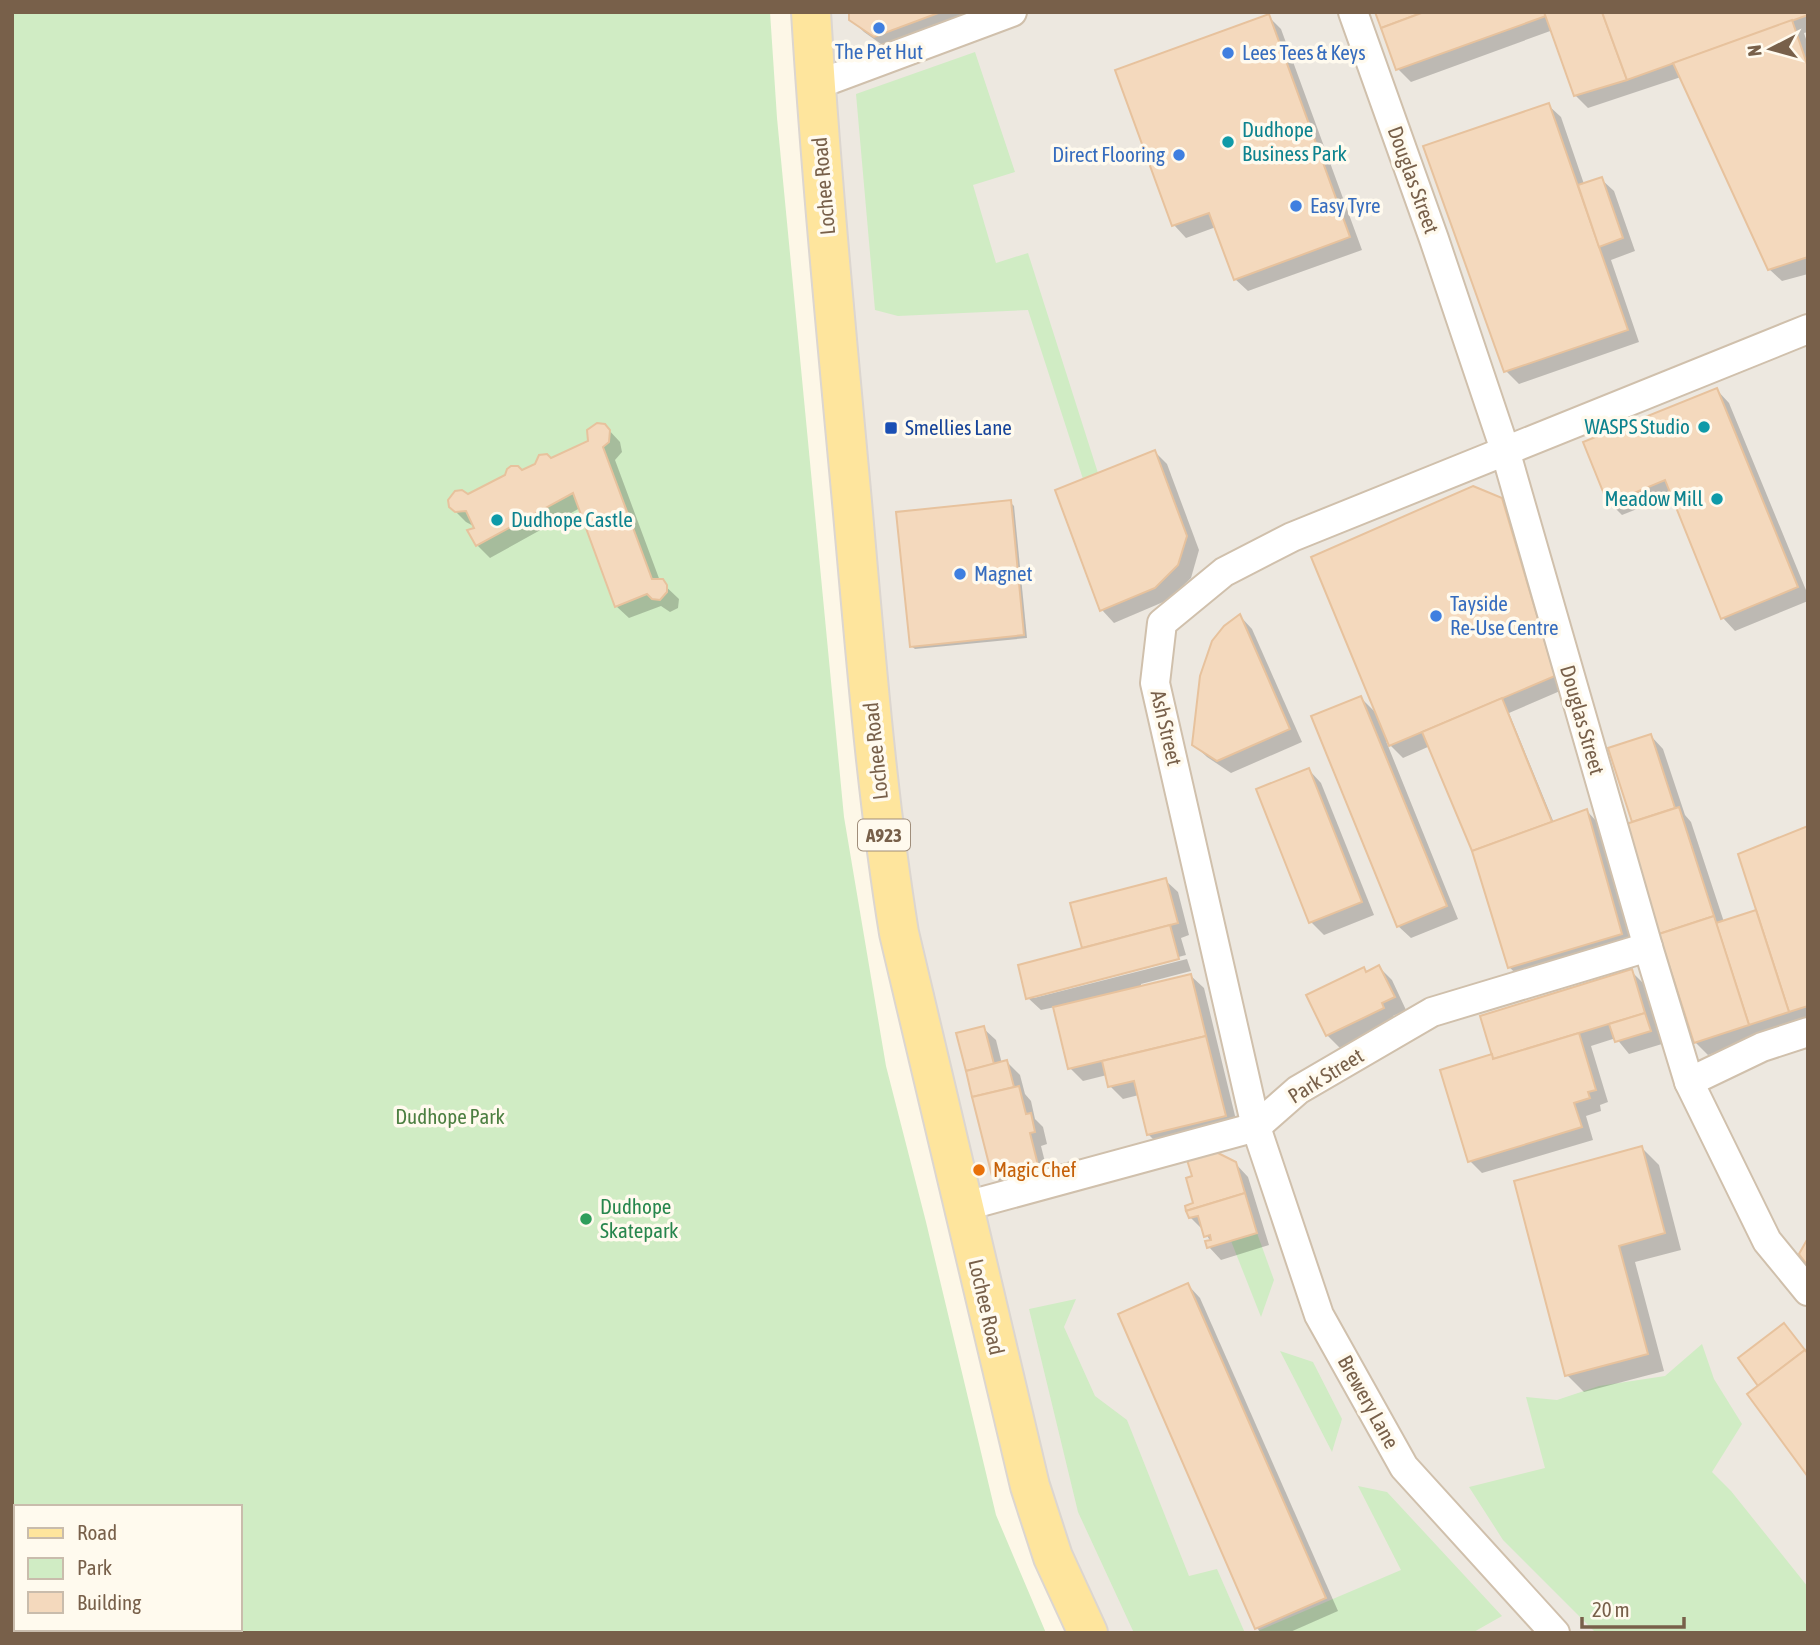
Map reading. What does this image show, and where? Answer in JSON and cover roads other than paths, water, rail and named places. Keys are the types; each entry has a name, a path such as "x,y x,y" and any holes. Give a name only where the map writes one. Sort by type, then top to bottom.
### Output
{"main road":[{"name":"Lochee Road","path":"811,12 868,681 886,849 899,933 1030,1486 1053,1557 1088,1633"}],"street":[{"path":"816,85 1012,12"},
{"name":"Douglas Street","path":"1353,12 1505,450 1647,947 1689,1082 1767,1241 1808,1291"},
{"name":"Ash Street","path":"1256,1127 1155,683 1162,623 1224,572 1292,537 1808,330"},
{"name":"Park Street","path":"962,1207 1256,1127 1297,1090 1432,1012 1647,947"},
{"path":"1689,1082 1762,1047 1808,1032"},
{"name":"Brewery Lane","path":"1256,1127 1320,1315 1404,1466 1555,1633"}],"place":[{"name":"The Pet Hut","path":"879,28"},
{"name":"Lees Tees & Keys","path":"1228,53"},
{"name":"Dudhope Business Park","path":"1228,142"},
{"name":"Direct Flooring","path":"1179,155"},
{"name":"Easy Tyre","path":"1296,206"},
{"name":"WASPS Studio","path":"1704,427"},
{"name":"Smellies Lane","path":"891,428"},
{"name":"Meadow Mill","path":"1717,499"},
{"name":"Dudhope Castle","path":"497,520"},
{"name":"Magnet","path":"960,574"},
{"name":"Tayside Re-Use Centre","path":"1436,616"},
{"name":"Magic Chef","path":"979,1170"},
{"name":"Dudhope Skatepark","path":"586,1219"}],"park label":[{"name":"Dudhope Park","path":"450,1117"}]}
